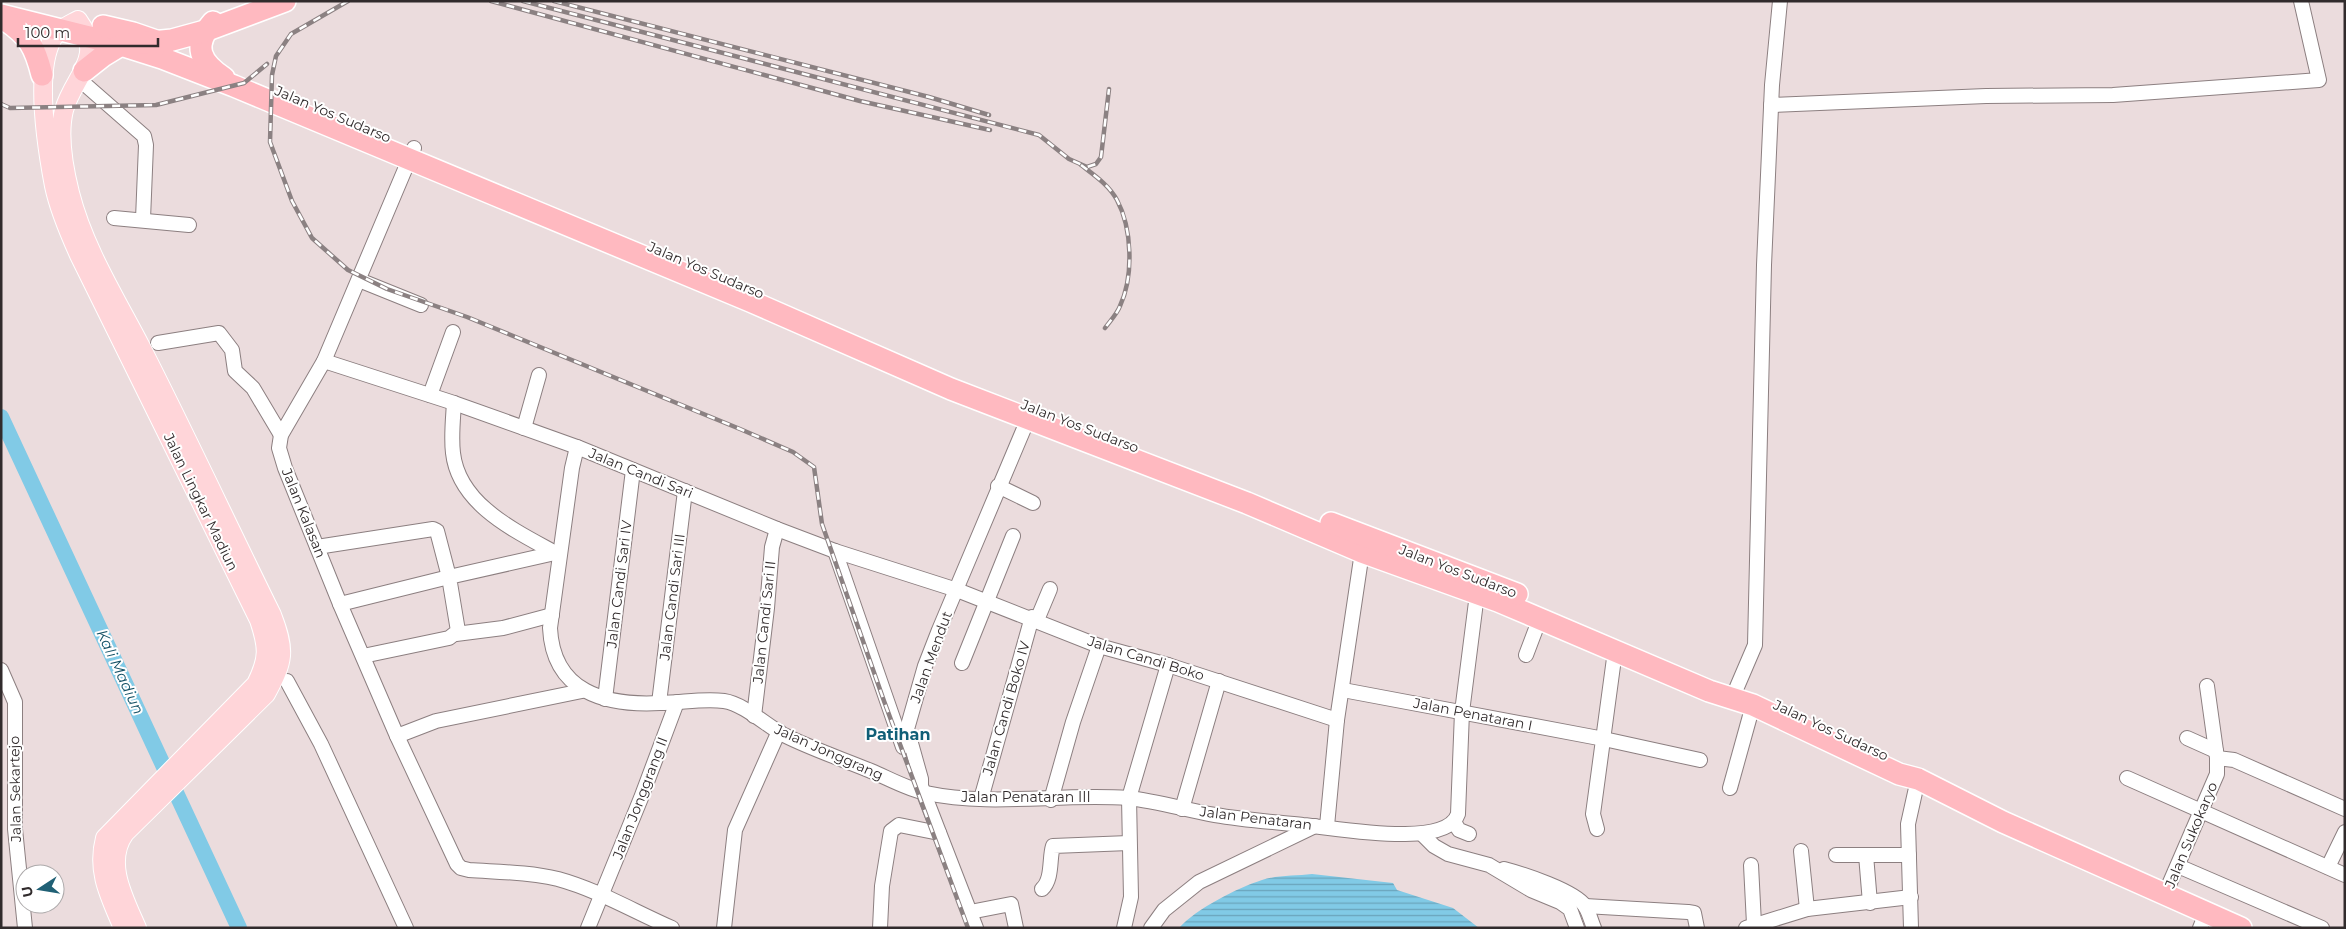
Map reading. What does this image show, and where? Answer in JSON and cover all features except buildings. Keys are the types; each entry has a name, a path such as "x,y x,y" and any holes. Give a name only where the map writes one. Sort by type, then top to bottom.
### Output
{"highway":[{"path":"159,42 205,31 251,1"},
{"path":"82,76 103,56 127,39 225,17 285,1"},
{"path":"1,2 40,11 83,29 127,39 159,42 205,61"},
{"path":"1,16 59,31 83,29"},
{"path":"1,16 28,39 36,51 42,75"},
{"path":"225,17 214,48 223,64 238,82"},
{"path":"205,31 200,46 205,61 213,70 238,82"},
{"path":"127,39 162,58 238,82"},
{"name":"Jalan Yos Sudarso","path":"238,82 1249,498 1362,552 1540,618 1615,651 1711,684 1737,687 1900,762 1918,779"},
{"name":"Jalan Yos Sudarso","path":"413,153 951,390 1499,586 1899,774 1918,779 2003,822 2165,894 2203,920 2241,928"}],"main road":[{"name":"Jalan Lingkar Madiun","path":"83,29 90,48 82,76 64,110 62,135 70,192 106,296"},
{"name":"Jalan Lingkar Madiun","path":"59,31 52,40 42,75 46,128 54,187 66,226 106,296 145,356 282,640 281,660 277,674 266,694 240,710 124,826 105,838 101,856 102,873 123,928"},
{"name":"Jalan Lingkar Madiun","path":"124,826 115,854 116,868 122,892 137,928"}],"street":[{"path":"1737,687 1755,645 1759,427 1771,105 1780,1"},
{"path":"1771,105 1977,96 2113,95 2318,80 2301,1"},
{"path":"82,76 144,136 146,146 143,219"},
{"path":"158,343 219,333 232,350 236,371 253,388 281,435 324,362 413,153"},
{"path":"114,218 143,219 189,225"},
{"path":"359,280 422,305"},
{"path":"430,395 453,332"},
{"name":"Jalan Candi Sari","path":"324,362 454,403 577,447 777,529 836,551 957,590"},
{"path":"524,428 539,374"},
{"path":"454,403 453,455 463,483 470,495 495,517 558,554"},
{"name":"Jalan Mendut","path":"902,728 998,486 1028,419"},
{"name":"Jalan Kalasan","path":"281,435 280,448 285,468 340,604 397,736 457,864 461,868 555,879 602,894"},
{"name":"Jalan Jonggrang","path":"577,447 558,554 551,641 559,665 570,680 582,690 605,698 659,704 724,701 779,731 922,789"},
{"name":"Jalan Candi Sari IV","path":"605,698 633,470"},
{"path":"998,486 1034,503"},
{"name":"Jalan Candi Sari III","path":"659,704 685,491"},
{"path":"317,547 436,529 449,577 458,631 456,634"},
{"name":"Jalan Candi Sari II","path":"754,716 762,662 772,547 777,529"},
{"path":"962,663 1013,536"},
{"path":"836,551 902,728 909,753 921,779 922,789 976,928"},
{"name":"Jalan Penataran","path":"1129,798 1216,815 1321,826 1343,690 1362,552"},
{"path":"340,604 449,577 558,554"},
{"name":"Jalan Candi Boko IV","path":"981,799 1034,619 1050,589"},
{"name":"Jalan Candi Boko","path":"957,590 1099,646 1168,665 1337,720"},
{"path":"1428,840 1438,830 1454,822 1458,814 1462,712 1477,594"},
{"path":"363,656 449,638 456,634 502,628 552,615"},
{"path":"1526,654 1540,618"},
{"path":"1051,800 1073,722 1099,646"},
{"path":"1597,829 1593,814 1615,651"},
{"path":"1124,928 1131,897 1129,798 1168,665"},
{"name":"Jalan Sekartejo","path":"1,670 6,690 15,702 15,829 25,928"},
{"path":"287,681 321,744 406,928"},
{"path":"1182,809 1219,681"},
{"name":"Jalan Sukokaryo","path":"2165,894 2203,811 2217,774 2217,754 2207,686"},
{"path":"397,736 436,721 582,690"},
{"name":"Jalan Penataran I","path":"1343,690 1604,739 1700,760"},
{"name":"Jalan Jonggrang II","path":"588,928 677,702"},
{"path":"1730,788 1753,705"},
{"path":"724,928 735,830 779,731"},
{"path":"2187,738 2217,754 2345,809"},
{"path":"2126,778 2345,875"},
{"path":"1911,928 1908,824 1918,779"},
{"name":"Jalan Penataran III","path":"922,789 981,799 1129,798"},
{"path":"1454,822 1459,830 1469,834"},
{"path":"880,928 882,886 891,831 899,825 939,833"},
{"path":"1151,928 1164,910 1199,882 1321,826 1428,840 1448,854 1529,876 1576,897 1585,906 1594,928"},
{"path":"2328,867 2345,832"},
{"path":"1042,889 1046,886 1053,846 1129,843"},
{"path":"1801,851 1807,909"},
{"path":"1836,855 1909,855"},
{"path":"1866,856 1870,903"},
{"path":"1751,864 1750,926 1807,909 1911,898"},
{"path":"1489,865 1526,888 1560,902 1570,909 1578,928"},
{"path":"2178,866 2322,928"},
{"path":"602,894 672,928"},
{"path":"970,912 1011,904 1016,928"},
{"path":"1585,906 1694,913 1697,928"}],"water":[{"path":"1312,874 1393,883 1397,890 1453,908 1479,928 1179,928 1206,907 1252,884 1274,877"}],"waterway":[{"name":"Kali Madiun","path":"1,417 239,928"}],"railway":[{"path":"348,1 291,34 276,56 272,75 270,142 292,201 312,238 348,270 387,289 467,317 740,429 793,452 814,467 822,524 884,701 968,928"},
{"path":"491,1 860,101 990,130"},
{"path":"523,1 1039,135 1069,159 1087,167 1096,164 1101,157 1109,89"},
{"path":"554,1 929,97 989,115"},
{"path":"1,104 10,108 156,105 244,83 267,64"},
{"path":"1081,165 1101,181 1114,195 1126,224 1129,252 1128,281 1120,306 1105,328"}],"district":[{"name":"Patihan","path":"898,734"}]}
